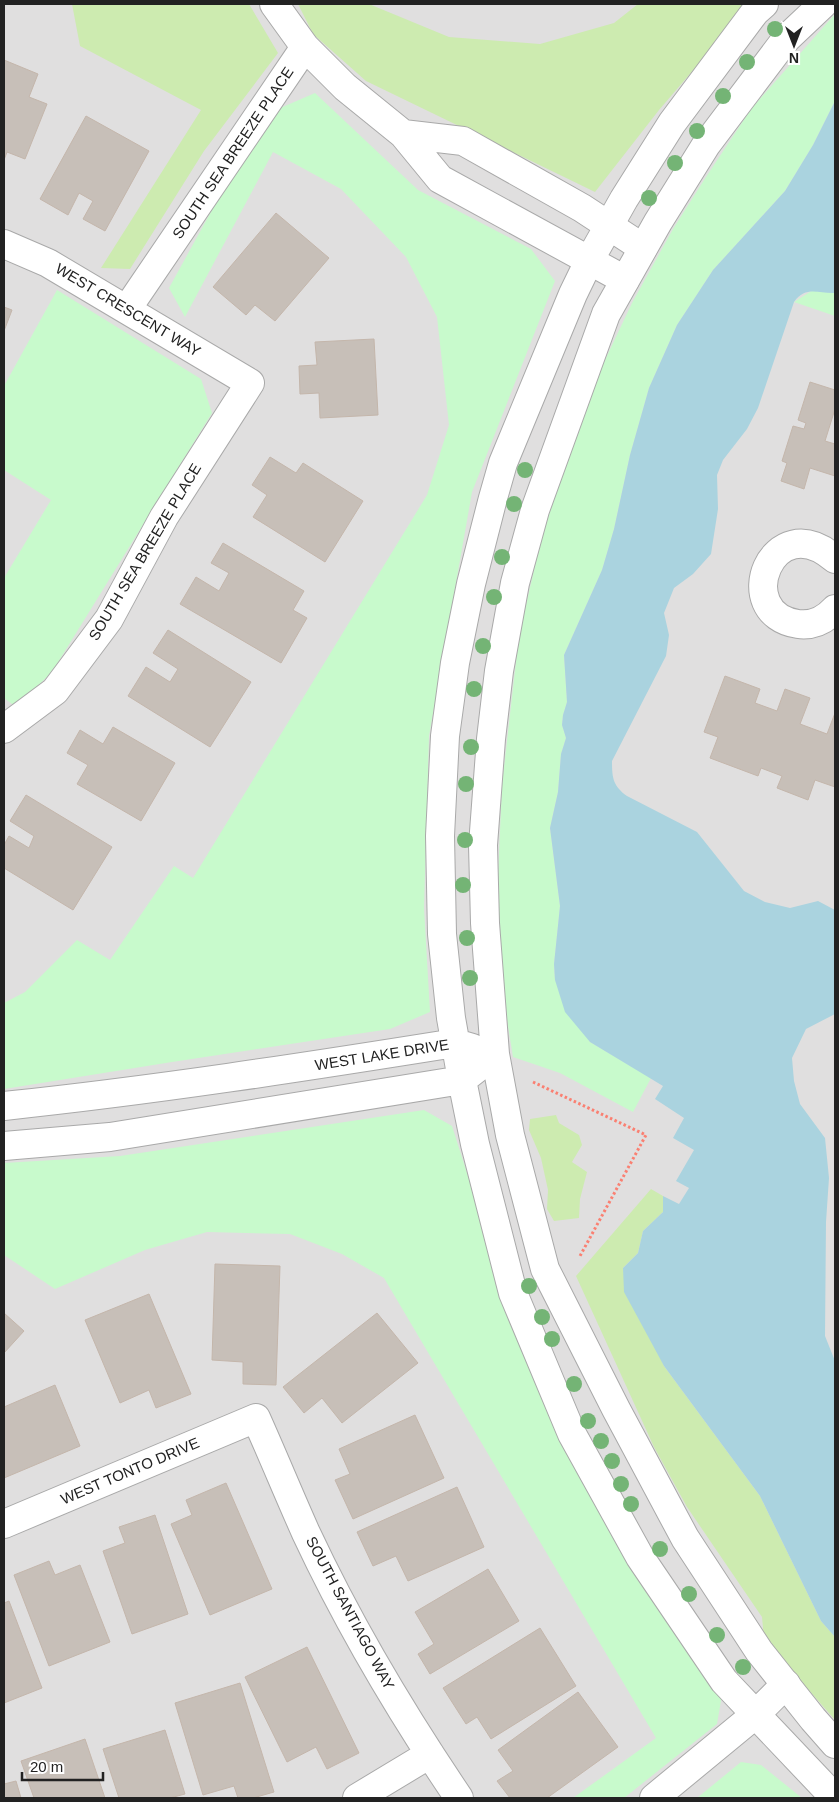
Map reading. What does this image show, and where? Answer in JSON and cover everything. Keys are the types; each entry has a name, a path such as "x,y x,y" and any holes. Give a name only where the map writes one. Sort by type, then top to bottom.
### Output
{"street":[{"path":"274,4 305,47 345,88 402,134 440,179 625,280"},
{"path":"764,4 755,12 672,123 624,199 589,261 573,294 504,463 492,498 476,565 455,663 445,736 440,836 442,934 451,1018 462,1080 475,1144 513,1293 572,1434 640,1557 724,1681 835,1798"},
{"path":"823,4 786,39 706,145 643,248 606,314 535,510 515,583 499,671 491,739 483,845 485,923 495,1054 510,1135 546,1269 616,1409 685,1538 759,1651 835,1744"},
{"name":"SOUTH SEA BREEZE PLACE","path":"126,309 305,47"},
{"path":"402,134 463,140 582,208 643,248"},
{"name":"WEST CRESCENT WAY","path":"4,244 48,263 250,383"},
{"name":"SOUTH SEA BREEZE PLACE","path":"6,724 56,691 109,619 164,517 250,383"},
{"path":"835,559 825,550 812,544 798,544 784,548 773,557 766,568 762,582 764,596 771,608 781,618 793,623 805,625 817,622 828,616 835,609"},
{"name":"WEST LAKE DRIVE","path":"4,1106 213,1081 456,1043 495,1054"},
{"path":"4,1146 110,1137 462,1080 495,1054"},
{"name":"WEST TONTO DRIVE","path":"4,1524 256,1418"},
{"name":"SOUTH SANTIAGO WAY","path":"256,1418 307,1534 360,1638 430,1754 459,1798"},
{"path":"654,1798 756,1714 786,1684"},
{"path":"358,1798 430,1754"}],"path":[{"path":"533,1082 646,1135 580,1256"}],"shaded area":[{"path":"4,4 835,4 835,1798 4,1798"}],"green space":[{"path":"72,4 249,4 278,53 204,151 130,269 101,268 201,110 80,46"},
{"path":"298,4 369,4 449,37 540,44 614,23 638,4 750,4 659,110 595,192 366,81 313,34"},
{"path":"835,14 835,101 813,145 785,191 713,270 677,325 649,388 630,455 614,529 602,570 564,655 567,702 562,725 566,738 561,754 558,792 550,828 560,906 554,964 555,980 590,1042 651,1078 633,1112 560,1073 513,1057 500,977 497,900 502,785 519,635 541,540 566,459 596,379 632,303 673,229 751,109"},
{"path":"315,93 418,190 531,249 555,281 472,492 429,736 424,908 430,1012 390,1029 4,1089 4,1003 25,992 77,940 110,960 174,866 193,878 427,495 449,425 437,317 406,257 341,189 273,152 185,317 169,288 218,199 278,109"},
{"path":"57,290 201,379 212,413 52,672 16,707 4,698 4,578 51,500 4,470 4,386"},
{"path":"813,290 835,293 835,316 794,302"},
{"path":"424,1110 452,1126 519,1336 722,1695 717,1724 624,1798 573,1798 656,1738 384,1278 342,1254 290,1234 207,1232 145,1250 55,1289 4,1255 4,1163 120,1156"},
{"path":"556,1115 559,1123 579,1135 582,1145 572,1162 587,1172 580,1199 579,1218 554,1221 547,1209 548,1190 541,1158 529,1130 530,1119"},
{"path":"651,1189 663,1196 663,1212 643,1231 638,1253 623,1268 664,1366 760,1496 821,1621 835,1637 835,1720 764,1639 762,1617 687,1507 654,1447 576,1276"},
{"path":"741,1762 761,1765 802,1798 697,1798"}],"water":[{"path":"835,101 835,293 808,292 794,302 758,408 747,429 723,460 717,475 718,509 711,554 693,574 674,588 664,613 669,635 666,656 612,761 612,772 616,785 627,796 697,832 744,891 765,902 790,908 818,901 835,910 835,1014 806,1029 792,1058 794,1081 800,1104 825,1138 829,1178 826,1222 825,1336 835,1361 835,1637 821,1621 760,1496 664,1366 624,1292 623,1268 638,1253 643,1231 663,1212 663,1196 679,1204 689,1188 676,1181 694,1150 673,1138 684,1118 655,1099 663,1086 590,1042 565,1012 555,980 554,964 560,906 550,828 558,792 561,754 566,738 562,725 567,702 564,655 602,570 614,529 630,455 649,388 677,325 713,270 785,191 813,145"}],"building":[{"path":"4,60 38,74 29,97 47,104 25,159 7,152 4,160"},
{"path":"86,116 149,151 105,231 83,219 93,201 79,193 68,215 40,199"},
{"path":"276,213 329,258 275,321 255,305 246,315 213,287"},
{"path":"4,307 12,310 4,331"},
{"path":"374,339 378,415 320,418 319,393 300,394 299,366 317,365 315,342"},
{"path":"810,382 835,390 835,409 825,441 835,444 835,476 810,468 804,489 781,481 787,463 782,461 793,426 804,429 806,423 798,420"},
{"path":"270,457 296,473 303,463 363,501 325,562 253,517 267,495 252,485"},
{"path":"223,543 304,591 293,610 307,618 281,663 180,604 196,577 219,591 229,573 211,563"},
{"path":"168,630 251,682 210,747 128,696 146,667 170,682 178,669 153,653"},
{"path":"725,676 760,689 755,703 777,711 785,689 810,698 800,724 827,734 835,713 835,787 815,780 808,800 777,788 782,776 761,768 758,776 710,758 718,737 704,732"},
{"path":"113,727 175,763 141,821 77,784 88,765 67,753 80,730 103,744"},
{"path":"26,795 112,847 73,910 4,868 4,845 9,836 29,848 34,836 10,821"},
{"path":"215,1264 280,1266 276,1385 243,1384 243,1362 212,1360"},
{"path":"149,1294 191,1394 156,1408 149,1390 120,1403 85,1320"},
{"path":"4,1313 24,1331 4,1353"},
{"path":"377,1313 418,1363 342,1423 322,1398 304,1413 283,1387"},
{"path":"55,1385 80,1446 4,1478 4,1407"},
{"path":"415,1415 444,1478 353,1519 335,1480 350,1474 339,1449"},
{"path":"226,1483 272,1589 210,1615 171,1524 192,1515 186,1500"},
{"path":"457,1487 484,1547 408,1581 396,1556 373,1566 357,1532"},
{"path":"155,1515 188,1614 132,1634 103,1551 125,1543 119,1527"},
{"path":"49,1561 55,1575 80,1565 110,1642 49,1666 14,1575"},
{"path":"488,1569 519,1621 430,1674 418,1654 434,1644 415,1612"},
{"path":"9,1601 42,1688 4,1703 4,1603"},
{"path":"540,1628 576,1686 491,1739 477,1717 466,1724 443,1688"},
{"path":"307,1647 359,1753 327,1769 316,1747 287,1762 245,1677"},
{"path":"240,1683 274,1792 253,1798 238,1798 234,1786 203,1795 175,1703"},
{"path":"578,1692 618,1747 547,1798 510,1798 497,1781 513,1771 498,1750"},
{"path":"165,1730 185,1794 170,1798 119,1798 103,1749"},
{"path":"85,1739 105,1798 34,1798 21,1761"},
{"path":"16,1781 21,1798 4,1798 4,1784"}]}
